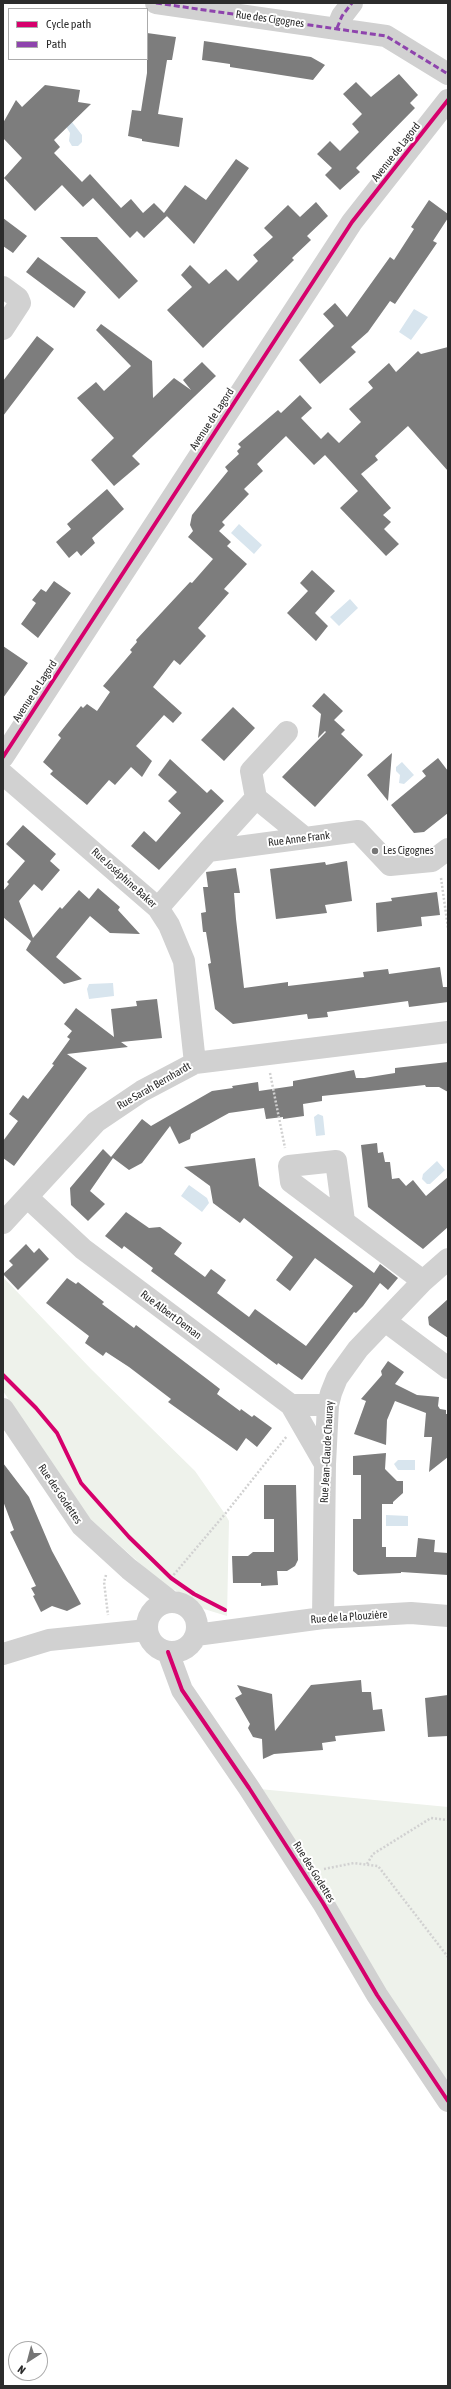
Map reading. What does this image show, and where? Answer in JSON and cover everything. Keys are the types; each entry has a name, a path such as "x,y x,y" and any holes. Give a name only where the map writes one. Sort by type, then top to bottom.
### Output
{"street":[{"name":"Rue des Cigognes","path":"156,3 386,36 448,74"},
{"path":"337,28 342,16 352,3"},
{"name":"Avenue de Lagord","path":"3,757 352,222 448,100"},
{"path":"3,287 18,298 20,303 3,329"},
{"path":"287,732 251,771 256,798 305,838"},
{"name":"Rue Joséphine Baker","path":"3,774 158,908 169,925 184,961 195,1063"},
{"path":"158,908 256,798"},
{"name":"Rue Anne Frank","path":"208,851 358,831 390,865 440,855"},
{"name":"Rue Sarah Bernhardt","path":"3,1223 96,1122 142,1091 195,1063 448,1032"},
{"path":"344,1221 336,1161 289,1166 291,1182 423,1281"},
{"name":"Rue Albert Deman","path":"28,1197 83,1249 295,1412"},
{"name":"Rue Jean-Claude Chauray","path":"323,1618 325,1464 328,1405 338,1378 358,1349 423,1281 448,1259"},
{"path":"385,1321 448,1368"},
{"path":"325,1464 295,1412 328,1405"},
{"name":"Rue des Godettes","path":"3,1409 82,1526 122,1563 162,1606"},
{"path":"3,1654 49,1640 110,1635 162,1606 186,1607 196,1628 188,1646 175,1652 168,1652 154,1644 162,1606"},
{"name":"Rue de la Plouzière","path":"196,1628 250,1628 323,1618 411,1613 448,1616"},
{"name":"Rue des Godettes","path":"168,1652 182,1690 249,1788 304,1873 377,1995 448,2101"}],"path":[{"path":"440,855 441,879 448,928"},
{"path":"266,1054 289,1166"},
{"path":"162,1606 171,1578 225,1514 295,1412"},
{"path":"110,1635 104,1582 109,1564 122,1563"},
{"path":"166,1572 171,1578"},
{"path":"367,1864 373,1854 431,1818 448,1820"},
{"path":"304,1873 354,1863 378,1866 448,1957"}],"shaded area":[{"path":"65,113 82,135 82,142 78,146 72,146 69,141 70,133 65,125"},
{"path":"414,309 428,317 411,340 399,332"},
{"path":"239,524 262,545 254,554 231,533"},
{"path":"350,599 358,608 339,626 330,617"},
{"path":"402,762 414,775 404,784 399,783 400,775 396,771 396,767"},
{"path":"113,983 114,996 89,999 87,989 89,984"},
{"path":"318,1114 323,1116 325,1135 316,1136 314,1117"},
{"path":"437,1161 445,1170 430,1184 427,1184 422,1179 423,1174"},
{"path":"189,1185 207,1198 209,1203 202,1212 181,1196"},
{"path":"3,1277 91,1369 195,1471 225,1514 229,1521 227,1616 204,1609 188,1596 165,1586 87,1516 3,1391"},
{"path":"398,1460 415,1460 415,1470 398,1470 394,1464"},
{"path":"386,1515 408,1516 408,1526 386,1526"},
{"path":"249,1788 448,1807 448,2105"}],"building":[{"path":"148,33 176,37 172,60 167,60 158,114 183,118 179,147 142,141 142,139 128,136 132,110 141,111 147,73"},
{"path":"204,41 311,57 325,65 313,80 230,67 230,64 202,60"},
{"path":"399,74 418,95 410,103 415,108 356,168 360,172 340,190 325,175 332,168 317,154 330,141 340,151 359,132 352,124 362,114 343,94 356,82 371,97"},
{"path":"45,85 80,90 78,102 91,104 54,140 60,147 54,153 82,182 90,174 121,208 131,199 143,213 154,203 167,216 144,238 137,231 130,238 93,198 83,207 62,185 35,211 4,178 22,158 3,138 3,123 16,100 22,107"},
{"path":"236,159 249,168 194,244 164,213 185,185 206,200"},
{"path":"429,200 448,214 448,218 433,241 437,243 395,304 390,301 368,332 351,347 356,352 320,384 299,360 334,326 323,314 335,303 347,317 390,257 394,260 414,229 411,227"},
{"path":"316,202 328,216 307,236 311,240 292,258 294,260 203,348 167,310 192,287 181,275 190,265 209,284 226,269 238,281 258,261 253,255 273,237 264,228 288,205 300,217"},
{"path":"3,218 27,236 13,253 3,246"},
{"path":"60,237 97,237 138,281 119,299"},
{"path":"38,257 86,292 74,308 26,272"},
{"path":"101,324 152,361 153,398 174,378 191,390 183,380 202,362 216,376 132,456 140,464 114,486 91,460 114,438 77,398 96,382 104,391 131,366 96,330"},
{"path":"37,336 54,349 3,416 3,381"},
{"path":"448,347 448,471 408,426 375,456 378,460 361,474 391,508 383,515 391,522 384,529 399,544 386,556 340,508 358,491 325,455 314,465 286,436 257,464 263,471 244,489 249,494 222,522 225,525 219,531 231,542 227,546 247,564 224,589 229,593 198,628 206,636 180,665 174,660 153,687 182,713 173,723 164,715 136,746 152,761 142,777 131,767 115,785 109,780 87,805 50,774 53,771 43,762 61,738 58,735 81,706 83,708 87,704 97,711 110,692 103,686 132,652 130,650 137,642 136,640 190,582 192,583 213,559 188,537 193,531 190,525 192,515 228,471 225,467 239,454 237,451 241,447 238,444 278,410 281,413 300,395 312,408 301,418 321,439 328,432 339,443 361,422 349,409 373,388 368,382 389,363 396,372 418,351 421,354"},
{"path":"107,489 124,509 92,538 95,543 81,556 77,551 69,558 56,542 71,529 67,524"},
{"path":"312,570 335,591 315,613 328,626 316,641 287,613 308,591 300,583"},
{"path":"54,581 71,593 38,638 21,624 36,603 32,600 41,589 46,592"},
{"path":"3,646 28,663 3,698"},
{"path":"324,693 343,711 334,720 345,730 341,734 363,755 315,807 282,777 326,732 325,731 318,738 321,714 312,706"},
{"path":"233,707 255,728 224,761 201,740"},
{"path":"392,753 388,801 367,775"},
{"path":"438,758 448,771 448,813 424,832 414,833 391,805 426,776 422,771"},
{"path":"170,759 207,793 211,789 224,801 159,870 131,846 144,831 156,842 181,813 168,801 177,792 158,775"},
{"path":"23,825 56,854 50,861 60,870 42,891 34,884 19,901 33,938 60,907 62,909 79,890 89,899 98,888 120,907 118,910 140,934 110,933 90,916 56,957 82,979 64,984 26,950 31,941 3,917 3,891 9,884 7,882 25,861 6,844"},
{"path":"347,861 352,901 325,905 327,913 276,919 270,869 325,862 326,865"},
{"path":"236,868 240,893 234,893 244,988 288,982 288,986 364,977 363,972 388,969 389,974 440,967 443,987 448,987 448,1002 409,1007 408,1001 327,1012 328,1017 308,1019 307,1014 233,1024 215,1009 208,964 211,963 206,932 203,932 201,913 206,912 203,887 208,887 206,872"},
{"path":"437,892 440,915 421,917 422,926 377,932 376,903 392,901 391,898"},
{"path":"157,999 162,1038 121,1042 128,1047 67,1054 87,1068 14,1166 3,1158 3,1141 18,1121 9,1114 23,1095 28,1099 54,1065 52,1064 70,1039 67,1037 72,1031 64,1024 76,1008 114,1037 111,1009 137,1006 136,1001"},
{"path":"448,1062 448,1092 439,1087 426,1087 425,1085 322,1096 322,1101 303,1104 304,1116 283,1119 283,1117 266,1119 264,1108 229,1113 191,1134 190,1139 179,1144 170,1126 142,1163 129,1170 113,1158 90,1191 105,1204 88,1221 71,1205 70,1188 103,1149 111,1157 142,1119 151,1126 212,1091 258,1082 259,1091 293,1086 293,1081 354,1070 356,1078 364,1078 395,1073 395,1068"},
{"path":"377,1143 378,1153 383,1152 385,1162 390,1162 392,1179 399,1178 406,1186 413,1180 426,1196 448,1177 448,1227 423,1249 368,1207 361,1145"},
{"path":"255,1158 259,1186 374,1273 380,1264 398,1278 388,1290 380,1283 363,1306 356,1313 354,1312 302,1380 278,1363 277,1365 151,1271 153,1268 124,1246 122,1249 105,1236 126,1212 149,1228 160,1227 182,1243 174,1254 205,1277 211,1269 226,1280 217,1293 249,1317 255,1309 306,1346 353,1286 315,1258 290,1291 276,1280 293,1257 244,1218 240,1223 213,1203 210,1186 184,1167"},
{"path":"26,1244 34,1253 39,1248 49,1259 18,1290 3,1274 13,1265 9,1261"},
{"path":"67,1278 76,1284 78,1282 104,1302 102,1304 134,1328 136,1325 211,1382 220,1389 217,1394 240,1411 241,1409 252,1417 254,1415 272,1428 257,1447 246,1438 237,1451 168,1402 171,1399 129,1367 106,1352 103,1356 85,1343 89,1336 46,1303"},
{"path":"448,1299 448,1338 429,1325 428,1317"},
{"path":"388,1361 404,1372 395,1384 417,1395 439,1397 438,1406 440,1409 446,1410 446,1414 448,1414 448,1457 429,1472 432,1437 424,1437 426,1413 395,1401 387,1420 386,1445 354,1434 366,1401 361,1399 382,1375 381,1371"},
{"path":"386,1453 385,1469 397,1481 403,1481 403,1493 393,1502 393,1504 382,1504 382,1547 386,1547 386,1557 416,1557 418,1538 435,1540 434,1552 448,1553 448,1575 401,1572 358,1575 353,1571 353,1519 361,1519 361,1475 353,1475 353,1456"},
{"path":"3,1463 29,1497 52,1551 81,1604 67,1611 52,1606 41,1612 33,1596 35,1595 31,1588 36,1586 10,1532 14,1530 3,1501"},
{"path":"264,1485 296,1485 298,1560 295,1566 287,1571 277,1571 278,1585 261,1586 261,1583 233,1583 232,1556 248,1556 253,1552 274,1552 274,1519 264,1519"},
{"path":"361,1680 362,1692 371,1692 373,1710 382,1709 385,1731 335,1736 336,1741 322,1743 323,1750 274,1754 263,1759 262,1739 253,1737 248,1728 250,1724 235,1698 242,1694 237,1685 272,1694 275,1731 311,1685"},
{"path":"448,1695 448,1736 428,1737 425,1698"}],"marked path":[{"path":"156,3 386,36 448,74"},
{"path":"337,28 342,16 352,3"}],"cycle path":[{"path":"3,757 352,222 448,100"},
{"path":"3,1375 36,1408 57,1433 81,1483 129,1537 171,1578 194,1594 225,1610"},
{"path":"168,1652 182,1690 249,1788 323,1903 377,1995 448,2101"}],"place":[{"name":"Les Cigognes","path":"375,851"}]}
